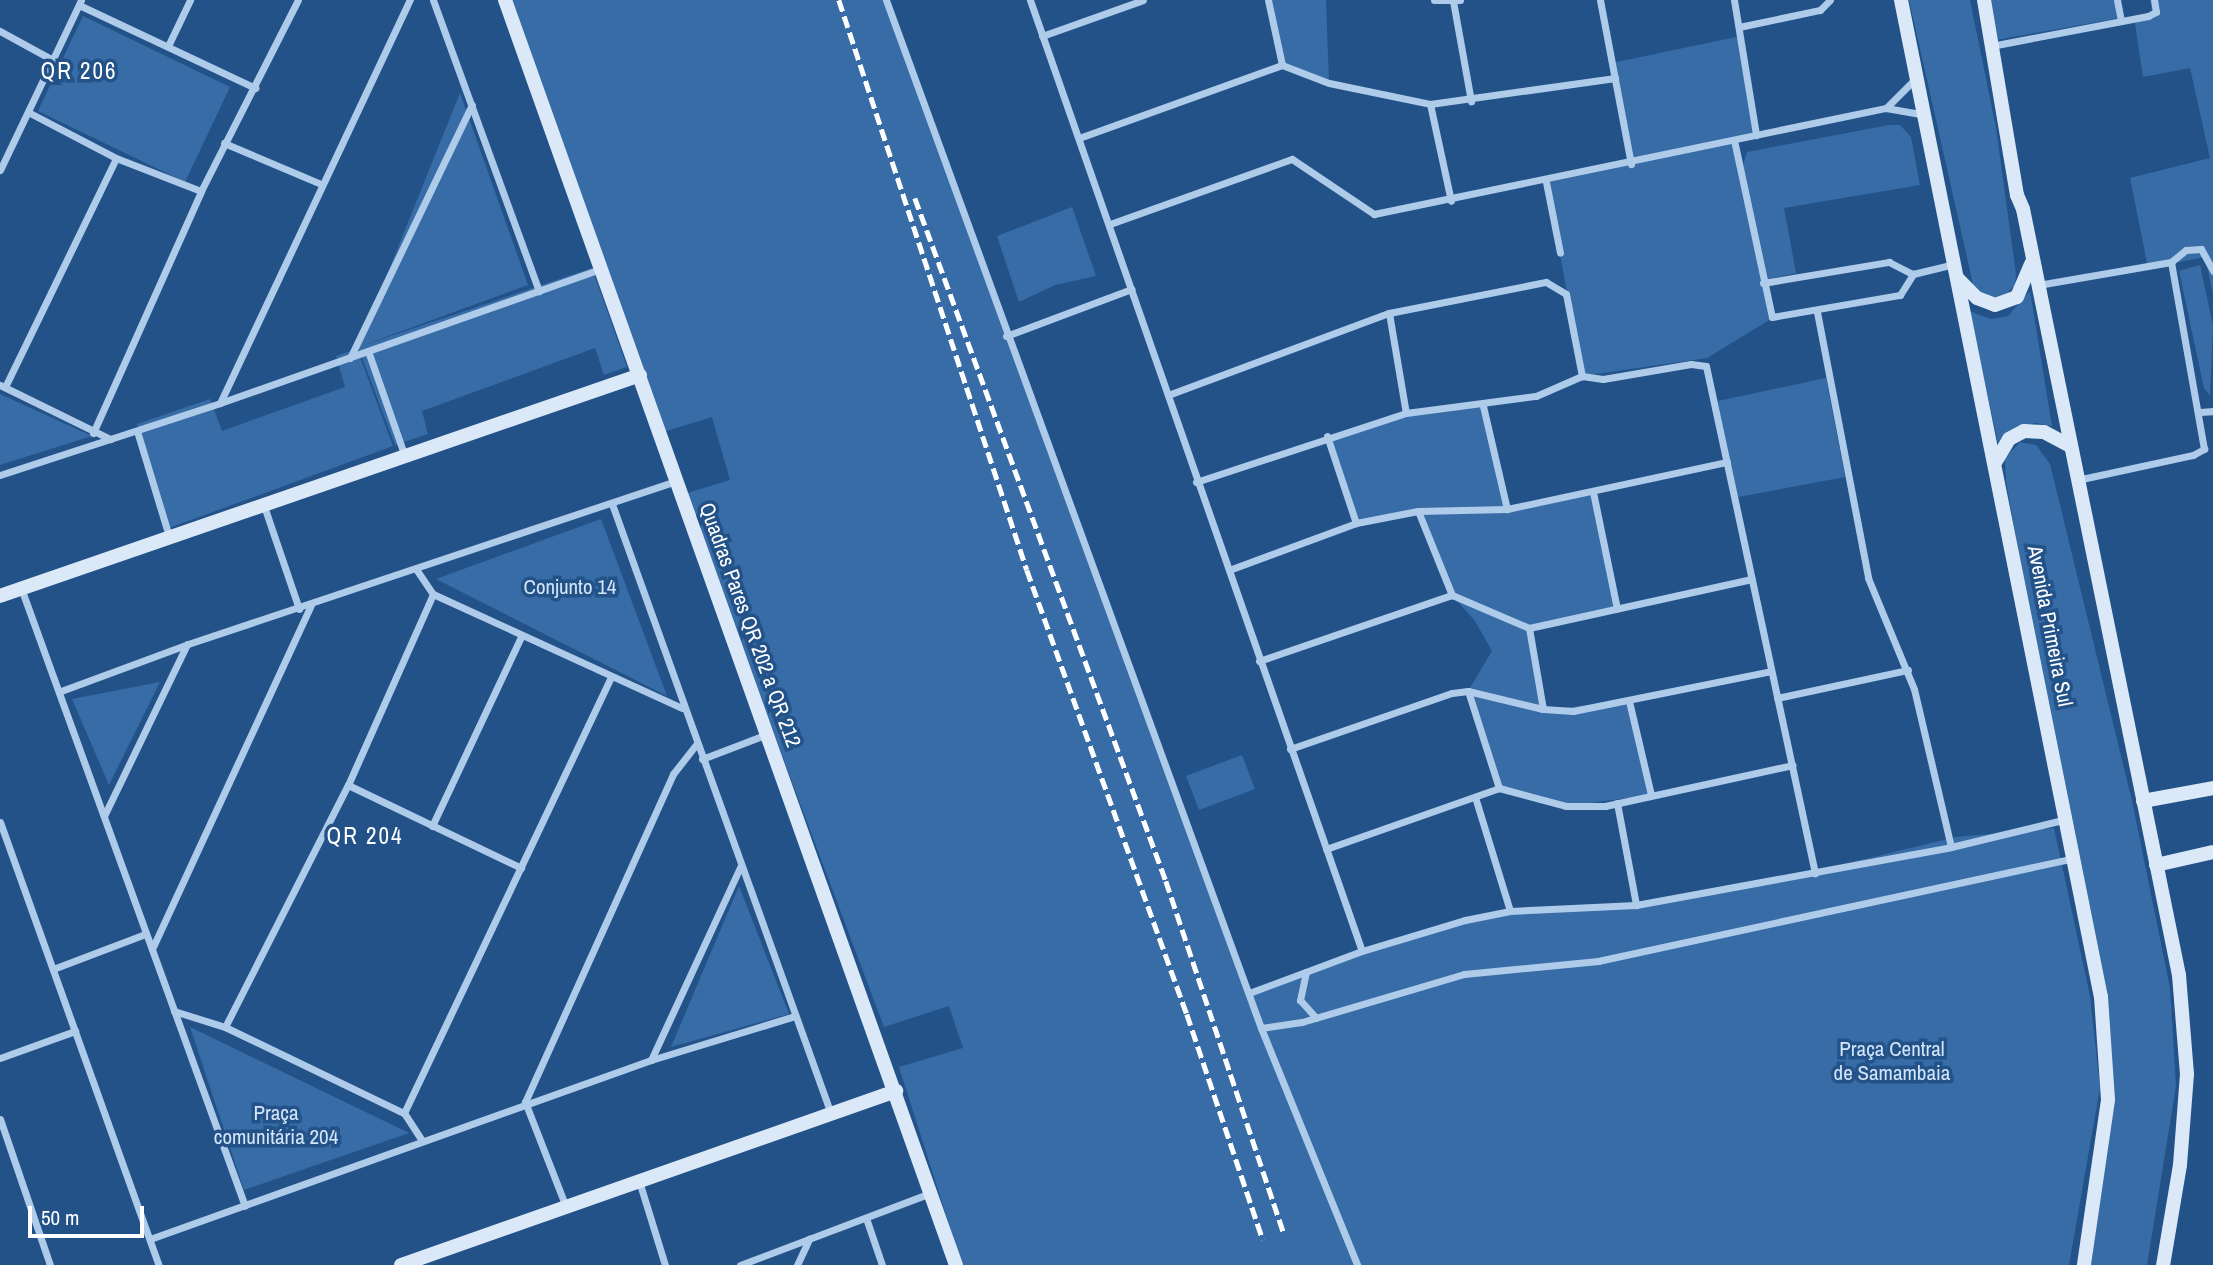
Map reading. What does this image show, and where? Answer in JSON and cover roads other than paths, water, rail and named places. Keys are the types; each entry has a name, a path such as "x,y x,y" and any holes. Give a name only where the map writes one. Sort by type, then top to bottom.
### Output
{"main road":[{"name":"Quadras Pares QR 202 a QR 212","path":"505,0 956,1265"},
{"name":"Avenida Primeira Sul","path":"1901,0 2068,819 2107,1046 2108,1100 2099,1185 2084,1265"},
{"path":"1984,0 2032,259 2179,975 2187,1074 2180,1165 2163,1265"},
{"path":"1955,271 1975,296 1995,305 2017,297 2032,259"},
{"path":"0,596 404,454 640,375"},
{"path":"1996,463 2003,446 2024,432 2044,432 2070,446"},
{"path":"2143,801 2213,788"},
{"path":"2156,864 2213,852"},
{"path":"401,1265 895,1091"}],"street":[{"path":"168,46 190,0"},
{"path":"93,433 201,191 298,0"},
{"path":"220,404 321,184 410,0"},
{"path":"433,0 539,291"},
{"path":"886,0 1006,336 1261,1028 1357,1265"},
{"path":"1030,0 1110,224 1196,482 1362,951"},
{"path":"1042,36 1143,0"},
{"path":"1268,0 1282,65"},
{"path":"1434,0 1457,1 1471,101"},
{"path":"1600,0 1631,164"},
{"path":"1734,0 1756,135"},
{"path":"1740,27 1820,10 1830,0"},
{"path":"2117,0 2120,21"},
{"path":"1991,46 2154,14 2154,0"},
{"path":"0,170 80,3 255,88"},
{"path":"0,32 53,60"},
{"path":"1079,138 1282,65 1329,82 1430,104 1471,101 1615,78"},
{"path":"1886,108 1917,76"},
{"path":"1430,104 1451,201"},
{"path":"350,358 472,105"},
{"path":"1110,224 1292,159 1374,214 1546,182 1886,108 1925,115"},
{"path":"28,112 116,158 201,191"},
{"path":"1734,140 1772,317 1817,312 1900,295 1913,274"},
{"path":"224,143 321,184"},
{"path":"111,439 93,433 3,386 116,158"},
{"path":"1546,182 1560,253"},
{"path":"2038,285 2171,262 2186,250 2201,249 2213,271"},
{"path":"1763,283 1889,262 1913,274 1955,271"},
{"path":"2077,480 2198,454 2206,444 2171,262"},
{"path":"0,475 220,404 602,268"},
{"path":"1168,395 1389,313 1525,285 1557,285 1566,294 1582,376"},
{"path":"1006,336 1132,289"},
{"path":"1817,312 1868,578 1908,670 1951,847"},
{"path":"1389,313 1406,413"},
{"path":"368,351 404,454"},
{"path":"1196,482 1327,436 1406,413 1483,406 1536,396 1582,376 1603,379 1690,364 1706,366 1815,873"},
{"path":"1483,406 1507,509"},
{"path":"2200,412 2213,411"},
{"path":"138,431 169,536"},
{"path":"1327,436 1356,523"},
{"path":"1228,570 1356,523 1418,511 1507,509 1727,462"},
{"path":"61,691 188,644 676,481"},
{"path":"1593,492 1617,609"},
{"path":"263,503 299,609"},
{"path":"612,504 682,708 831,1114"},
{"path":"1418,511 1452,594"},
{"path":"416,569 433,594 611,678 682,708"},
{"path":"1259,661 1452,594 1530,628 1752,579"},
{"path":"21,588 61,691 145,934 244,1206"},
{"path":"225,1027 348,785 433,594"},
{"path":"152,949 311,605"},
{"path":"1530,628 1543,709"},
{"path":"432,826 522,635"},
{"path":"104,816 188,644"},
{"path":"1777,698 1908,670"},
{"path":"1290,749 1437,696 1468,691 1543,709 1573,710 1771,671"},
{"path":"404,1112 611,678"},
{"path":"1468,691 1499,788"},
{"path":"1629,701 1651,795"},
{"path":"702,759 768,733"},
{"path":"566,1207 525,1102 673,774 696,745"},
{"path":"1326,849 1499,788 1566,806 1617,803 1793,765"},
{"path":"348,785 521,868"},
{"path":"1475,797 1510,911"},
{"path":"1617,803 1636,905"},
{"path":"1249,993 1362,951 1510,911 1636,905 1951,847 2068,819"},
{"path":"0,822 159,1265"},
{"path":"1261,1028 1317,1018 1464,974 1598,961 2075,857"},
{"path":"651,1059 740,867"},
{"path":"53,969 145,934"},
{"path":"1306,972 1300,1000 1317,1018"},
{"path":"174,1011 225,1027 404,1112 421,1139"},
{"path":"150,1239 525,1102 651,1059 795,1016"},
{"path":"0,1058 75,1031"},
{"path":"0,1119 50,1265"},
{"path":"639,1181 665,1265"},
{"path":"740,1265 931,1193"},
{"path":"866,1218 882,1265"},
{"path":"797,1265 809,1239"}],"railway":[{"path":"839,0 1027,570 1187,1014 1263,1240"},
{"path":"915,198 1166,881 1284,1233"}],"district":[{"name":"QR 206","path":"79,71"},
{"name":"QR 204","path":"365,836"}],"park label":[{"name":"Conjunto 14","path":"570,587"},
{"name":"Praça Central de Samambaia","path":"1892,1061"},
{"name":"Praça comunitária 204","path":"276,1125"}]}
